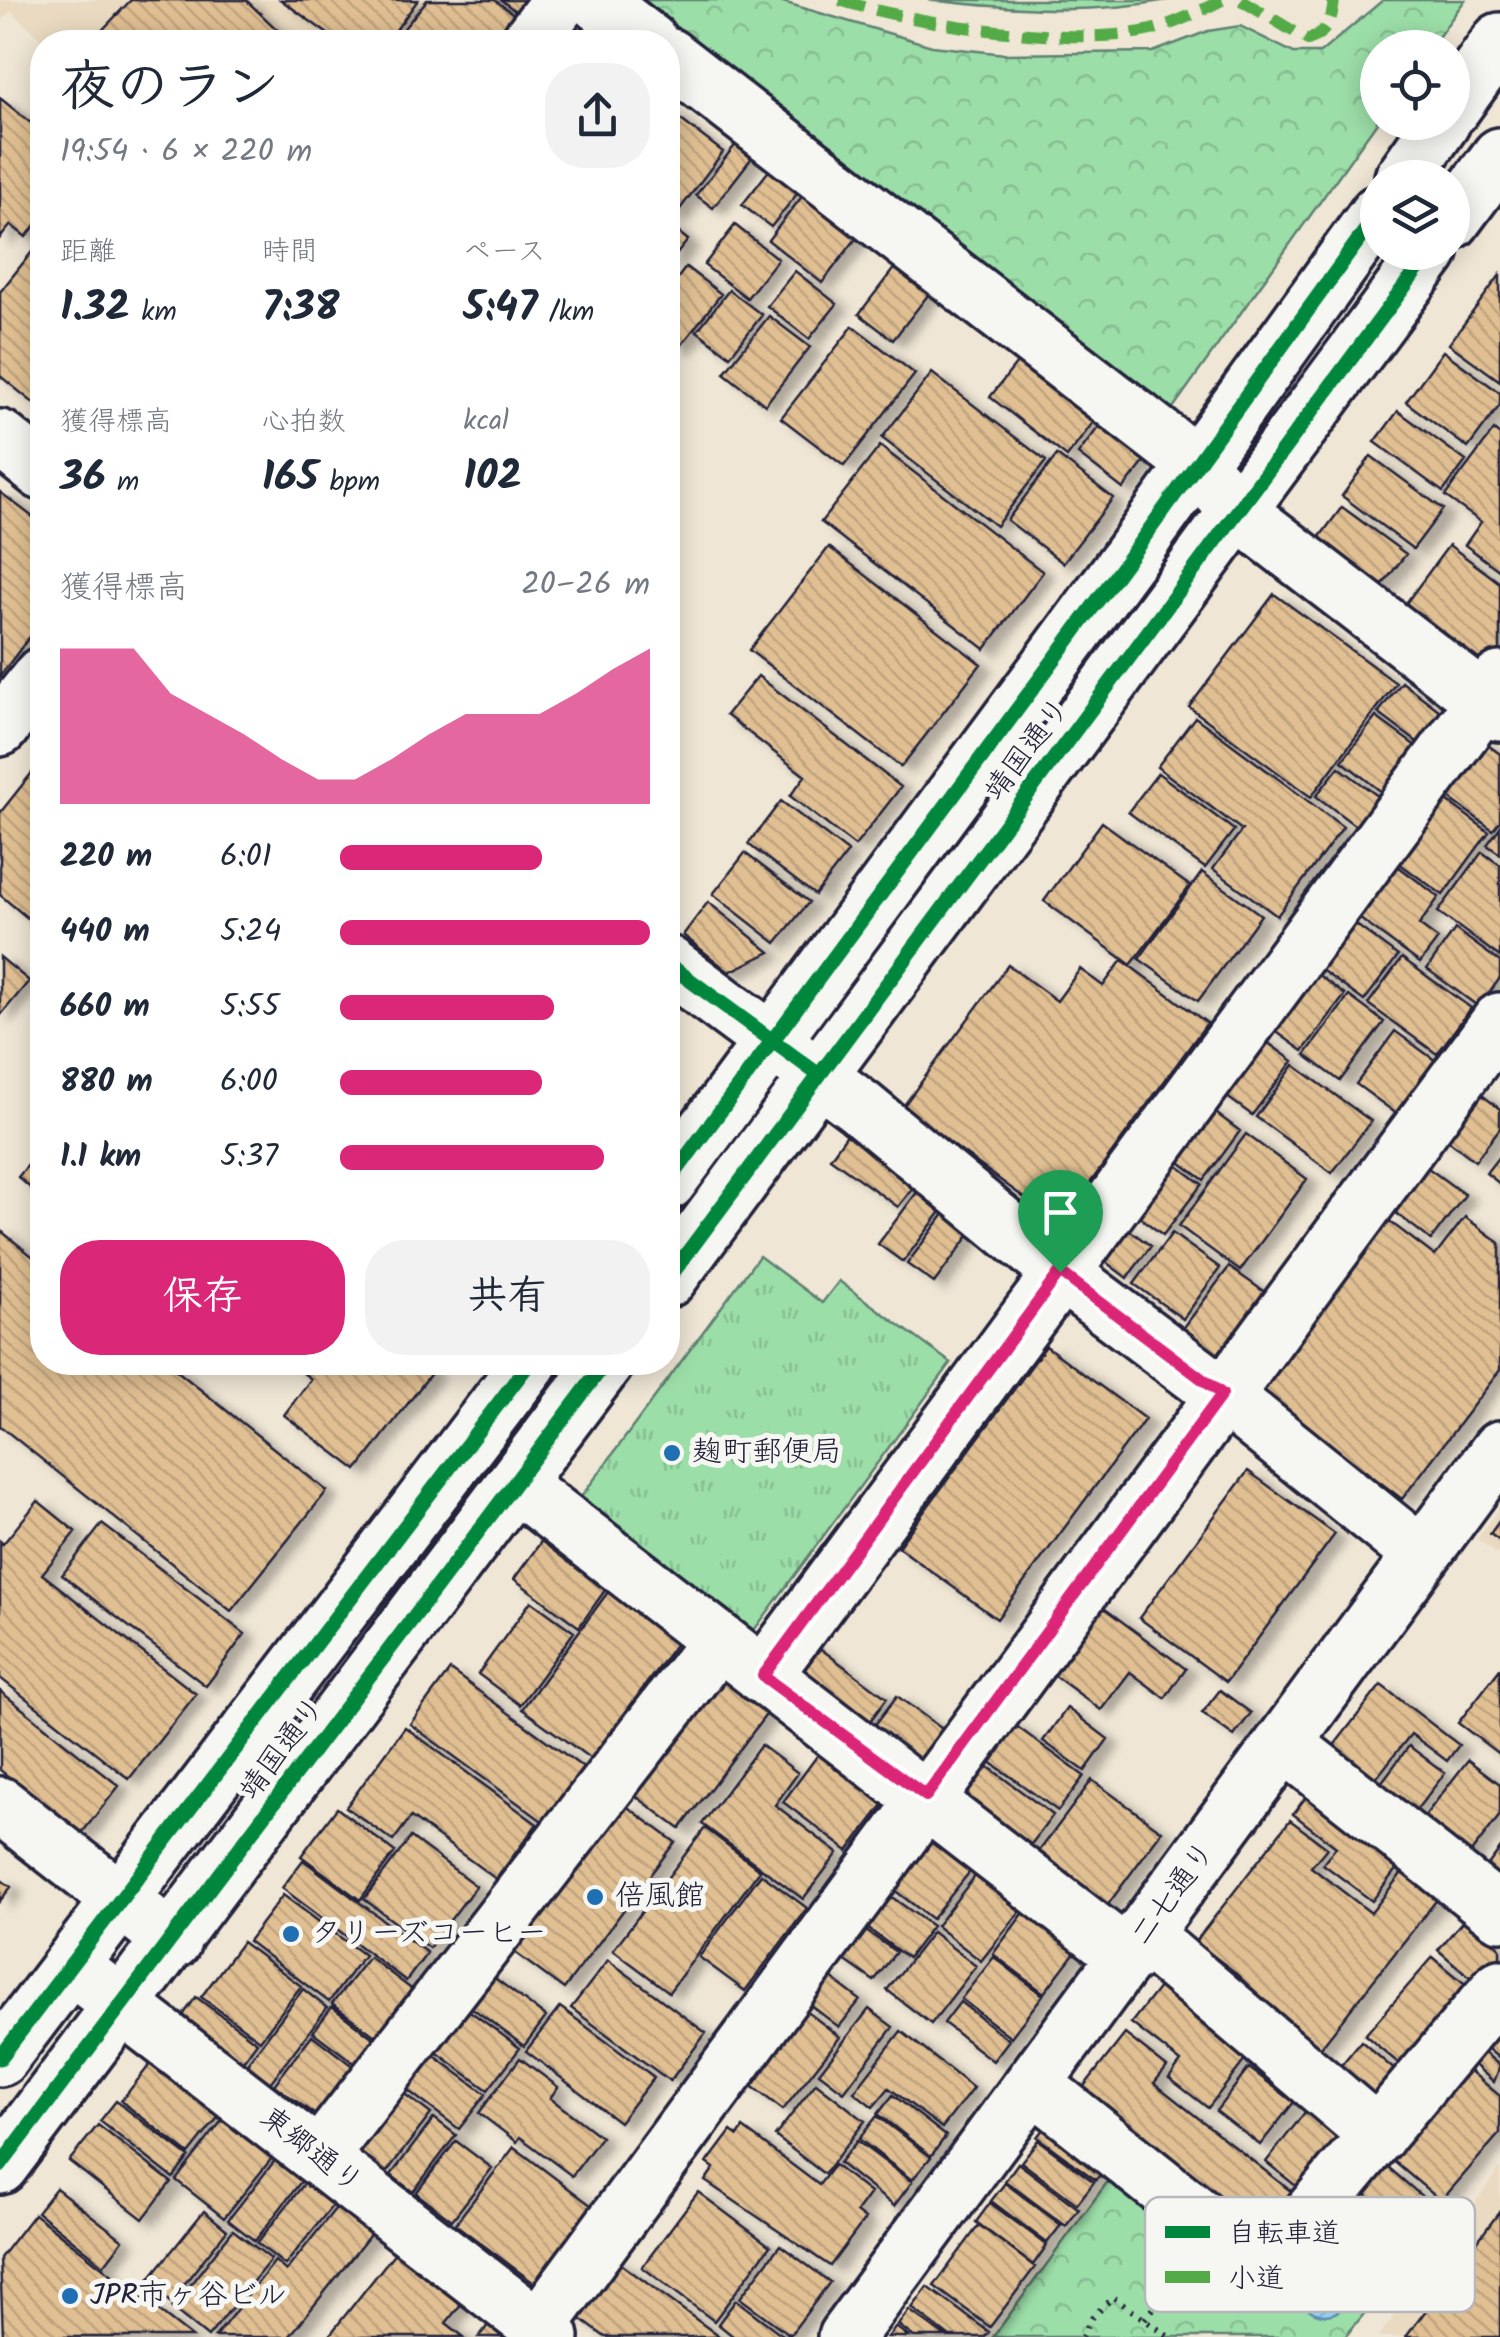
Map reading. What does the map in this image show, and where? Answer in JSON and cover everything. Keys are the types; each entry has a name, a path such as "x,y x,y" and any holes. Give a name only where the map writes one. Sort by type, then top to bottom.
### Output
{"street":[{"path":"537,30 561,0"},
{"path":"595,0 634,30"},
{"path":"1470,83 1500,42"},
{"path":"680,65 1197,465 1240,513 1495,698 1060,1272 763,1676"},
{"path":"1470,197 1500,156"},
{"name":"靖国通り","path":"680,1166 1360,238"},
{"name":"靖国通り","path":"680,1263 1417,270"},
{"path":"0,438 30,462"},
{"path":"0,728 30,691"},
{"path":"680,973 819,1074 1060,1272 1222,1394 1421,1555"},
{"path":"545,2332 926,1796 1500,1021"},
{"name":"靖国通り","path":"0,2058 520,1375"},
{"name":"靖国通り","path":"0,2166 173,1942 596,1375"},
{"name":"二七通り","path":"846,2337 1500,1449"},
{"path":"516,1484 763,1676 1136,1947 1378,2135"},
{"path":"319,2158 718,1642"},
{"path":"1284,1743 1500,1912"},
{"path":"0,1805 173,1942"},
{"name":"東郷通り","path":"71,1966 545,2332"},
{"path":"1325,2197 1500,1988"},
{"path":"1033,2084 1176,2197"}],"path":[{"path":"1082,2337 1092,2318 1114,2297 1169,2337"},
{"path":"1145,2319 1151,2312"}],"shaded area":[{"path":"0,0 538,0 515,30 32,30 11,11 0,24"},
{"path":"1500,1507 1500,1556 1477,1539"},
{"path":"1500,2167 1500,2337 1378,2337 1398,2312 1475,2312 1475,2203"}],"green space":[{"path":"615,0 776,0 932,46 1005,54 1153,52 1208,31 1240,26 1294,53 1320,53 1383,0 1465,0 1443,30 1360,30 1360,140 1364,140 1163,422 680,50 680,30 654,30"},
{"path":"929,0 1167,0 1108,8 1048,9"},
{"path":"759,1256 822,1303 839,1281 951,1363 749,1637 573,1508 671,1375 680,1375 680,1363"},
{"path":"1117,2169 1229,2197 1145,2197 1145,2312 1366,2312 1345,2337 993,2337"}],"building":[{"path":"131,0 246,0 277,30 102,30"},
{"path":"281,0 418,0 396,30 322,30"},
{"path":"427,0 495,0 520,19 511,30 403,30"},
{"path":"501,0 536,0 523,17"},
{"path":"0,98 30,122 30,232 26,237 11,225 0,238"},
{"path":"680,119 723,152 680,209"},
{"path":"740,139 757,151 713,208 696,195"},
{"path":"774,164 803,186 771,227 742,205"},
{"path":"811,185 865,227 822,283 768,240"},
{"path":"735,225 778,259 747,298 704,265"},
{"path":"680,234 688,240 680,250"},
{"path":"30,254 30,400 0,376 0,292"},
{"path":"905,254 939,281 893,340 859,314"},
{"path":"686,267 721,294 680,347 680,275"},
{"path":"795,271 837,304 809,339 767,306"},
{"path":"1500,275 1500,381 1449,344"},
{"path":"729,290 762,315 730,356 697,331"},
{"path":"769,316 810,347 765,405 724,373"},
{"path":"853,326 915,374 844,466 781,418"},
{"path":"1028,349 1104,408 1067,457 990,397"},
{"path":"1443,351 1500,393 1500,405 1468,448 1406,402"},
{"path":"932,373 1046,461 996,526 882,438"},
{"path":"1398,411 1466,461 1443,492 1375,442"},
{"path":"1107,416 1153,451 1123,489 1078,454"},
{"path":"1494,430 1500,435 1500,571 1465,545 1481,522 1445,496"},
{"path":"880,446 1043,572 985,649 821,522"},
{"path":"1057,455 1113,498 1063,563 1007,520"},
{"path":"1371,456 1443,509 1413,549 1342,496"},
{"path":"0,492 30,515 30,636 0,676"},
{"path":"1342,507 1406,554 1377,592 1313,546"},
{"path":"1449,545 1500,583 1500,660 1486,679 1398,614"},
{"path":"829,547 981,664 901,767 749,650"},
{"path":"1274,594 1396,683 1311,797 1189,707"},
{"path":"758,676 901,787 855,846 790,796 805,776 726,715"},
{"path":"1402,682 1444,714 1421,745 1378,713"},
{"path":"1195,717 1343,827 1277,916 1213,869 1242,830 1157,767"},
{"path":"1376,717 1417,747 1383,793 1342,761"},
{"path":"1481,740 1500,754 1500,821 1493,830 1442,793"},
{"path":"1339,767 1379,797 1357,827 1316,796"},
{"path":"1158,773 1234,830 1205,868 1128,812"},
{"path":"30,775 30,920 0,895 0,813"},
{"path":"1439,795 1489,832 1443,895 1393,859"},
{"path":"781,801 848,852 815,895 748,844"},
{"path":"1102,822 1190,886 1131,965 1044,901"},
{"path":"1500,827 1500,854 1487,845"},
{"path":"1482,852 1500,865 1500,957 1438,912"},
{"path":"745,853 809,902 776,943 713,894"},
{"path":"1391,861 1439,897 1419,925 1438,939 1420,963 1352,913"},
{"path":"1202,872 1261,915 1198,1001 1139,959"},
{"path":"708,902 770,952 729,972 683,935"},
{"path":"1343,915 1398,956 1364,1001 1309,961"},
{"path":"1455,929 1500,962 1500,978 1479,1007 1427,969"},
{"path":"0,957 29,981 0,1016"},
{"path":"1402,958 1471,1008 1437,1054 1368,1004"},
{"path":"1122,960 1207,1023 1060,1224 902,1108 1008,965 1057,1001 1080,969 1103,986"},
{"path":"1309,968 1345,995 1303,1051 1267,1025"},
{"path":"1349,996 1384,1022 1340,1081 1305,1055"},
{"path":"1395,1031 1436,1061 1397,1114 1356,1084"},
{"path":"1259,1036 1293,1061 1252,1115 1219,1091"},
{"path":"1294,1065 1371,1121 1332,1173 1256,1117"},
{"path":"1473,1088 1500,1109 1500,1128 1475,1161 1439,1133"},
{"path":"1209,1108 1240,1131 1204,1180 1173,1157"},
{"path":"851,1129 920,1179 898,1207 830,1158"},
{"path":"1246,1134 1307,1179 1240,1271 1179,1226"},
{"path":"1500,1155 1500,1184 1486,1173"},
{"path":"1167,1158 1202,1184 1163,1235 1130,1210"},
{"path":"30,1162 30,1188 18,1177"},
{"path":"1424,1165 1465,1195 1431,1240 1391,1209"},
{"path":"921,1187 946,1205 903,1262 878,1244"},
{"path":"947,1210 974,1229 934,1283 907,1264"},
{"path":"1465,1217 1500,1243 1500,1370 1402,1499 1259,1390 1389,1221 1435,1256"},
{"path":"1121,1224 1151,1246 1127,1278 1098,1256"},
{"path":"0,1230 30,1254 30,1375 182,1375 327,1491 231,1611 0,1426"},
{"path":"1172,1233 1220,1268 1183,1319 1134,1284"},
{"path":"1229,1267 1269,1295 1222,1360 1182,1330"},
{"path":"1046,1346 1145,1419 997,1619 898,1547"},
{"path":"306,1375 430,1375 357,1470 284,1415 311,1379"},
{"path":"1248,1471 1335,1534 1226,1682 1139,1618"},
{"path":"38,1501 76,1532 42,1574 196,1694 129,1779 0,1678 0,1541 3,1544"},
{"path":"1500,1520 1500,1541 1490,1534"},
{"path":"102,1524 245,1634 206,1686 62,1575"},
{"path":"543,1539 608,1586 579,1627 514,1579"},
{"path":"608,1592 677,1642 591,1759 522,1709"},
{"path":"531,1601 574,1632 520,1705 478,1674"},
{"path":"1097,1603 1186,1669 1165,1698 1130,1672 1101,1710 1047,1670"},
{"path":"814,1644 887,1698 865,1728 791,1674"},
{"path":"1500,1669 1500,1755 1458,1723"},
{"path":"450,1670 585,1769 545,1823 410,1724"},
{"path":"718,1674 768,1712 680,1829 629,1791"},
{"path":"1381,1685 1459,1745 1447,1761 1411,1734 1374,1781 1332,1748"},
{"path":"1220,1690 1251,1713 1234,1736 1202,1713"},
{"path":"0,1691 119,1786 81,1834 0,1770"},
{"path":"897,1696 945,1731 920,1766 871,1730"},
{"path":"1067,1708 1108,1739 1085,1771 1043,1741"},
{"path":"1008,1720 1084,1776 1058,1811 982,1756"},
{"path":"405,1727 537,1824 496,1879 411,1817 393,1841 346,1807"},
{"path":"761,1745 798,1773 775,1805 838,1853 803,1899 702,1824"},
{"path":"1409,1746 1445,1773 1410,1818 1375,1791"},
{"path":"820,1752 886,1801 848,1851 783,1802"},
{"path":"979,1760 1053,1815 1027,1850 953,1796"},
{"path":"1468,1760 1500,1784 1500,1815 1464,1862 1417,1826"},
{"path":"1092,1780 1162,1831 1104,1910 1034,1858"},
{"path":"1315,1785 1407,1855 1372,1901 1323,1864 1336,1847 1293,1814"},
{"name":"倍風館","path":"625,1805 675,1842 564,1989 514,1952"},
{"path":"337,1808 395,1852 360,1900 301,1856"},
{"path":"1290,1820 1327,1848 1311,1867 1371,1913 1404,1870 1439,1897 1318,2051 1232,1970 1195,1942"},
{"path":"705,1828 760,1870 669,1992 613,1950"},
{"path":"923,1831 972,1869 932,1919 884,1882"},
{"path":"411,1837 476,1886 429,1948 364,1899"},
{"path":"1500,1849 1500,1889 1481,1874"},
{"path":"303,1860 427,1953 406,1981 282,1888"},
{"path":"761,1874 807,1908 745,1991 699,1957"},
{"path":"976,1875 1021,1910 981,1961 936,1926"},
{"path":"0,1879 11,1887 0,1901"},
{"path":"882,1890 932,1926 908,1958 859,1922"},
{"path":"283,1895 364,1955 329,2002 248,1941"},
{"path":"1028,1907 1079,1947 1044,1993 993,1954"},
{"path":"1465,1918 1500,1948 1500,1957 1477,1983 1438,1950"},
{"path":"855,1923 896,1952 874,1981 833,1952"},
{"path":"932,1932 976,1966 931,2024 887,1990"},
{"path":"242,1942 301,1986 260,2040 201,1997"},
{"path":"369,1957 418,1994 382,2041 332,2004"},
{"path":"994,1957 1043,1995 1011,2037 961,1999"},
{"path":"1433,1957 1471,1989 1403,2067 1365,2035"},
{"path":"608,1960 706,2033 670,2081 571,2008"},
{"path":"822,1971 860,2000 839,2027 801,1998"},
{"path":"487,1972 546,2017 524,2046 464,2002"},
{"path":"1167,1977 1255,2047 1208,2108 1169,2078 1181,2062 1131,2023"},
{"path":"303,1989 327,2008 270,2083 246,2065"},
{"path":"196,1997 257,2042 241,2064 181,2018"},
{"path":"960,2002 1009,2040 993,2061 944,2023"},
{"path":"463,2006 520,2048 488,2090 431,2048"},
{"path":"332,2007 380,2043 361,2068 313,2032"},
{"path":"560,2007 654,2077 619,2122 526,2051"},
{"path":"801,2007 840,2037 783,2110 745,2081"},
{"path":"869,2009 893,2027 844,2092 819,2073"},
{"path":"1500,2023 1500,2059 1482,2044"},
{"path":"901,2031 973,2088 942,2128 889,2088 873,2107 854,2092"},
{"path":"1125,2034 1167,2067 1154,2083 1298,2197 1199,2197 1074,2099"},
{"path":"312,2035 359,2071 322,2120 274,2085"},
{"path":"1361,2041 1404,2078 1381,2104 1333,2075"},
{"path":"1479,2048 1500,2066 1494,2082 1469,2060"},
{"path":"428,2051 486,2094 459,2129 402,2086"},
{"path":"156,2057 224,2110 189,2154 121,2101"},
{"path":"520,2058 558,2087 550,2098 601,2137 572,2176 520,2137 517,2142 479,2113"},
{"path":"1249,2068 1294,2102 1260,2145 1216,2111"},
{"path":"1469,2070 1500,2096 1500,2133 1444,2197 1436,2197 1391,2159"},
{"path":"816,2083 865,2121 824,2174 775,2136"},
{"path":"398,2089 431,2114 386,2173 353,2148"},
{"path":"893,2095 946,2136 931,2156 878,2114"},
{"path":"116,2101 189,2157 173,2178 100,2121"},
{"path":"1309,2107 1350,2139 1306,2194 1266,2162"},
{"path":"227,2114 276,2153 224,2218 176,2180"},
{"path":"1054,2115 1112,2159 1096,2180 1037,2137"},
{"path":"877,2116 931,2157 912,2180 859,2139"},
{"path":"434,2118 456,2135 413,2192 391,2175"},
{"path":"98,2125 171,2182 143,2219 69,2161"},
{"path":"743,2128 819,2185 834,2165 870,2193 856,2212 865,2219 830,2266 705,2181 714,2168 707,2163 731,2131 738,2136"},
{"path":"1038,2140 1094,2182 1077,2204 1021,2162"},
{"path":"456,2141 492,2168 452,2220 416,2193"},
{"path":"857,2141 912,2182 894,2206 839,2163"},
{"path":"514,2147 592,2206 534,2283 455,2224"},
{"path":"280,2154 306,2175 255,2241 228,2220"},
{"path":"1018,2163 1079,2209 1066,2226 1005,2181"},
{"path":"1388,2167 1423,2197 1369,2197 1365,2194"},
{"path":"308,2179 336,2201 285,2265 257,2243"},
{"path":"1005,2183 1061,2225 1047,2243 991,2201"},
{"path":"56,2188 123,2240 104,2265 37,2212"},
{"path":"698,2192 770,2246 714,2321 642,2267"},
{"path":"990,2203 1047,2245 1033,2265 976,2222"},
{"path":"339,2204 373,2231 289,2337 215,2337 275,2261 286,2271"},
{"path":"204,2211 227,2230 170,2302 146,2283"},
{"path":"1500,2211 1500,2337 1406,2337 1425,2312 1475,2312 1475,2245"},
{"name":"JPR市ヶ谷ビル","path":"34,2214 192,2337 3,2337 0,2258"},
{"path":"979,2225 1035,2267 990,2327 934,2286"},
{"path":"233,2230 271,2259 208,2337 172,2308"},
{"path":"780,2245 830,2282 790,2335 740,2298"},
{"path":"396,2251 462,2303 446,2323 464,2337 328,2337"},
{"path":"613,2258 720,2337 605,2337 571,2312"},
{"path":"928,2287 989,2332 985,2337 950,2337 912,2308"},
{"path":"736,2300 785,2337 734,2337 718,2324"},
{"path":"909,2310 946,2337 914,2337 898,2325"},
{"path":"491,2321 512,2337 479,2337"},
{"path":"896,2327 909,2337 888,2337"}],"marked path":[{"path":"840,0 951,25 1081,36 1151,30 1222,0"},
{"path":"1241,0 1308,40 1328,24 1334,0"}],"cycle path":[{"path":"680,1166 1360,238"},
{"path":"680,1263 1417,270"},
{"path":"680,973 819,1075"},
{"path":"0,2058 520,1375"},
{"path":"0,2166 596,1375"}],"place":[{"name":"麹町郵便局","path":"672,1453"},
{"name":"倍風館","path":"595,1897"},
{"name":"タリーズコーヒー","path":"291,1934"},
{"name":"JPR市ヶ谷ビル","path":"70,2296"}],"route":[{"path":"1060,1272 1222,1394 926,1796 763,1676 1060,1272"}]}
